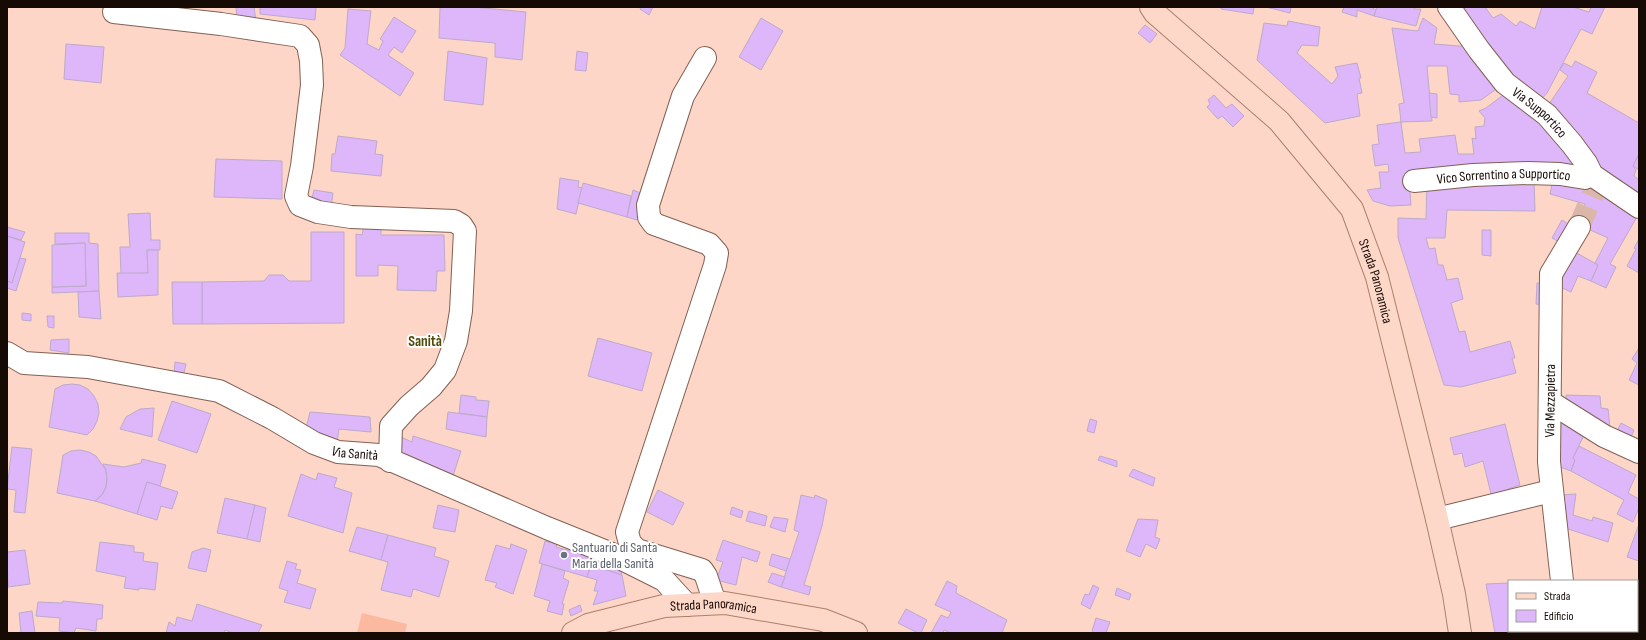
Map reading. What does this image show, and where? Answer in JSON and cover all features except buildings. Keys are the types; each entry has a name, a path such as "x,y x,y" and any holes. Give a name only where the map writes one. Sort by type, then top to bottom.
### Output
{"main road":[{"name":"Strada Panoramica","path":"1151,7 1155,13 1279,121 1352,209 1378,277 1437,519 1454,594 1460,633"},
{"name":"Strada Panoramica","path":"573,633 588,625 664,606 725,603 823,620 856,633"}],"street":[{"name":"Via Supportico","path":"1449,7 1479,50 1505,83 1547,115 1572,144 1586,163 1592,175 1639,207"},
{"path":"114,12 228,25 300,36 308,45 311,61 312,85 302,166 296,196 300,206 318,212 351,217 454,221 461,224 465,230 460,312 456,341 445,370 431,388 409,406 391,426 390,460"},
{"path":"705,58 683,96 648,205 649,217 654,224 709,244 717,253 715,265 627,532 630,543 637,550 702,570 706,576 715,603"},
{"name":"Vico Sorrentino a Supportico","path":"1414,180 1528,173 1560,174 1585,178 1592,175"},
{"name":"Via Mezzapietra","path":"1562,580 1549,462 1551,274 1579,226"},
{"name":"Via Sanità","path":"7,353 24,363 88,367 219,390 272,418 314,443 338,452 379,455 547,528 614,555 664,580 686,605"},
{"path":"1550,402 1604,436 1639,452"},
{"path":"1437,519 1551,491"}],"shaded area":[{"path":"362,613 407,624 405,633 357,633"}],"tunnel":[{"path":"1579,227 1599,180"}],"place":[{"name":"Santuario di Santa Maria della Sanità","path":"564,555"}],"district":[{"name":"Sanità","path":"425,341"}]}
